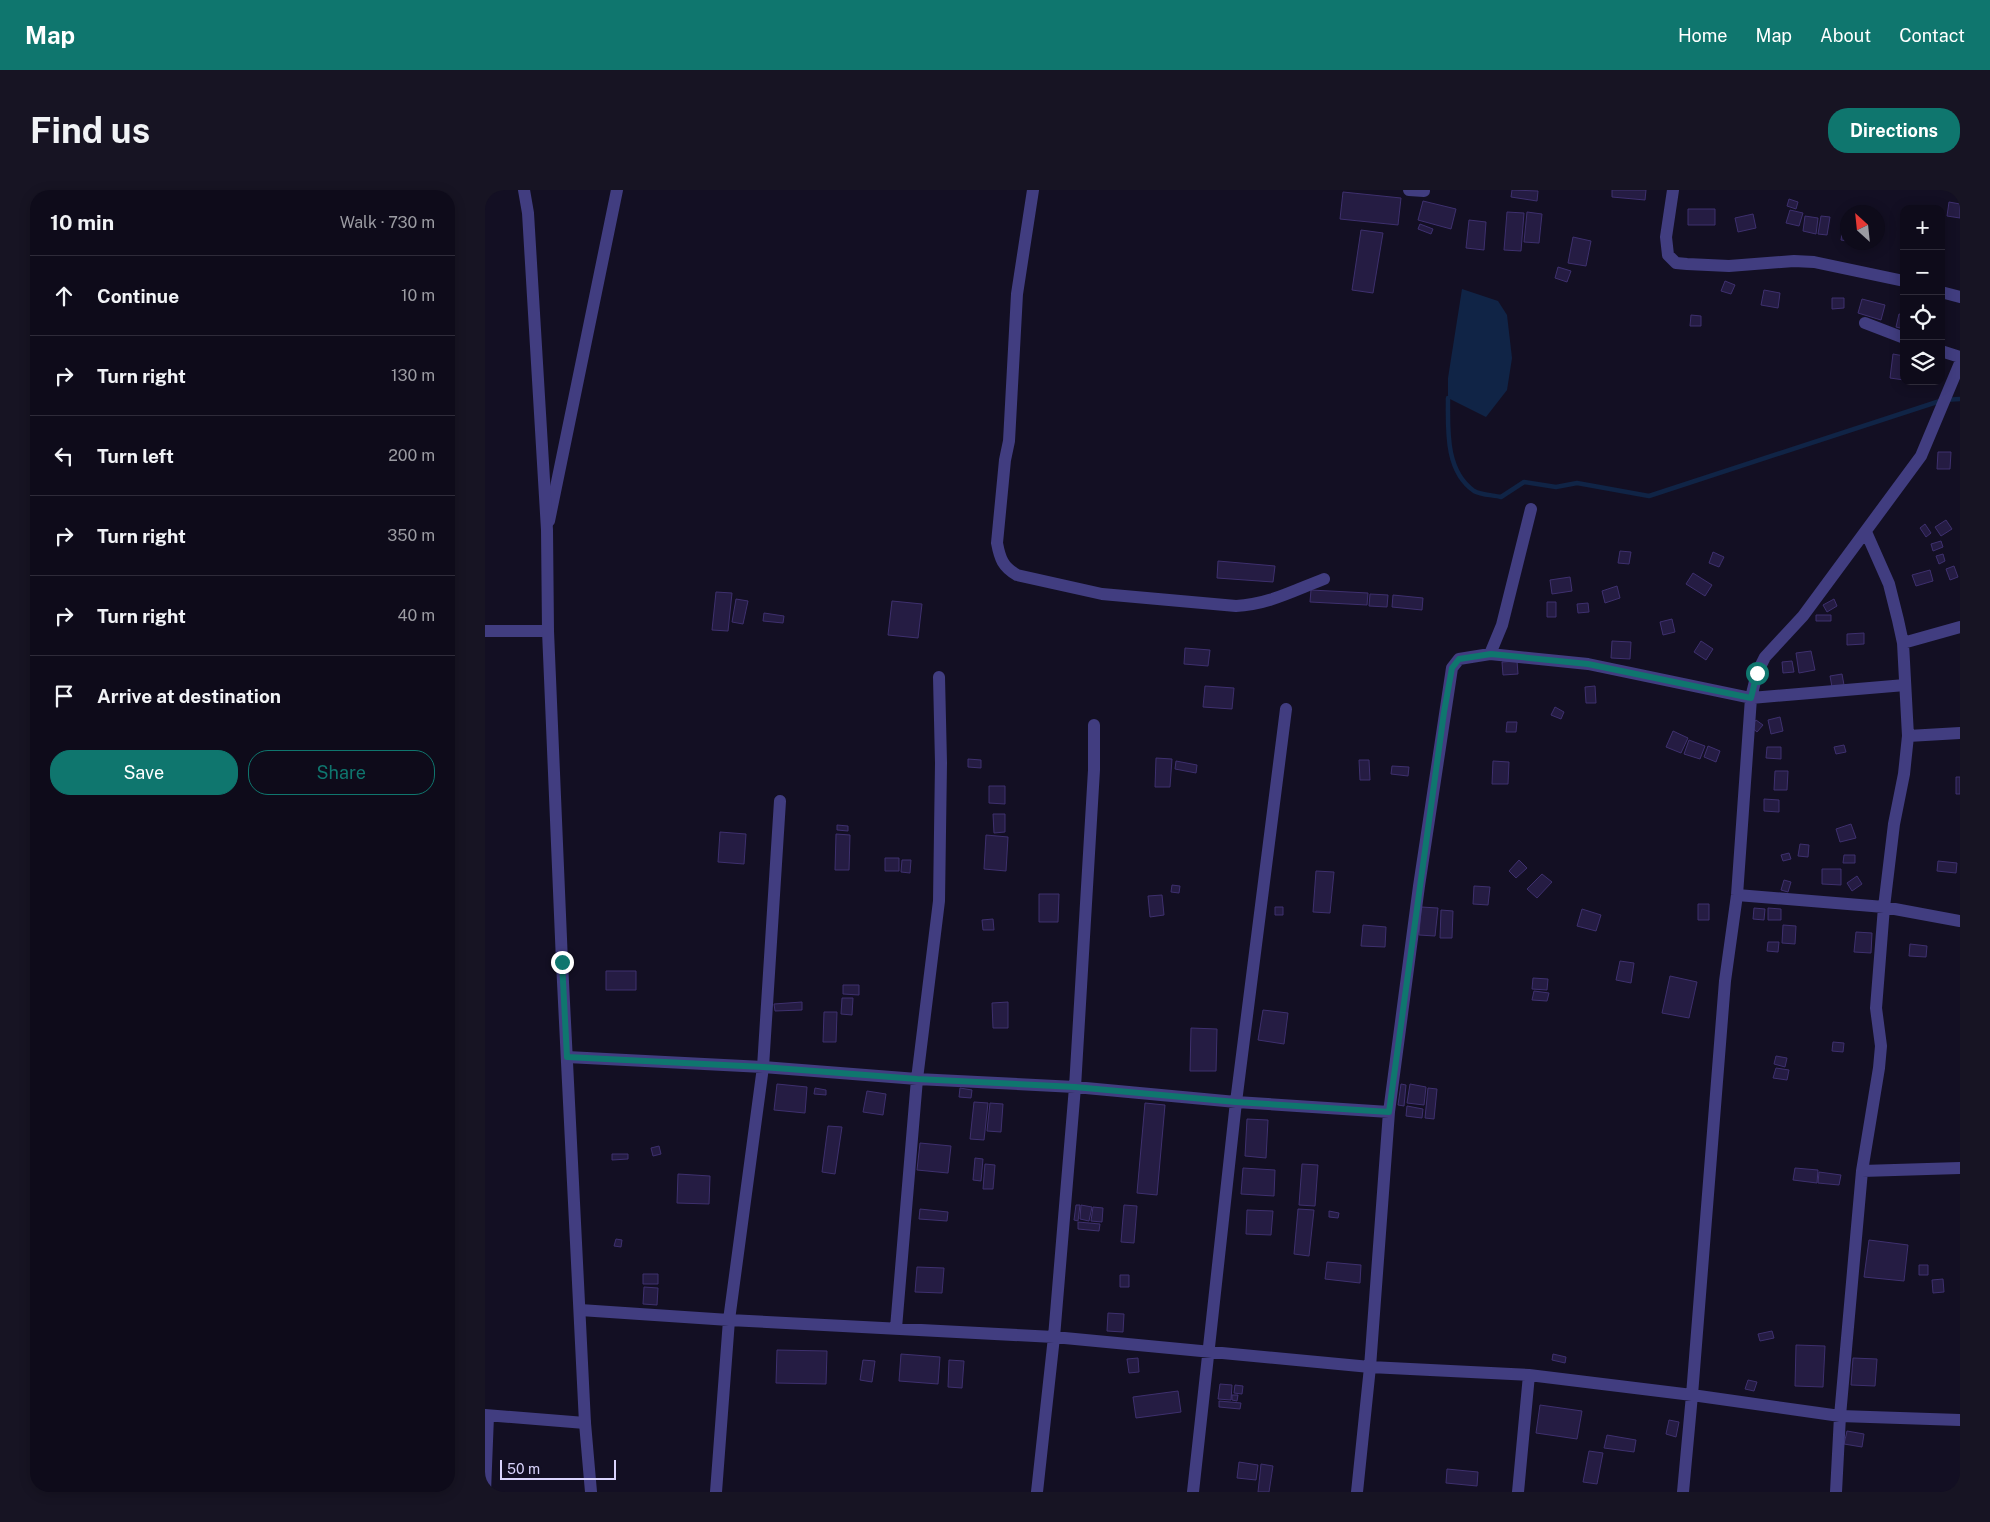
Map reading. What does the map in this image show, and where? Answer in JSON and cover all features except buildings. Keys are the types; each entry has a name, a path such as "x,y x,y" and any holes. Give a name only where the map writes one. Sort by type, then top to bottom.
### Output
{"street":[{"path":"524,190 528,213 547,530 548,631 567,1057 585,1422 591,1492"},
{"path":"547,530 617,190"},
{"path":"1033,190 1017,294 1009,441 1005,460 997,543 999,554 1006,569 1017,575 1102,594 1237,606 1253,605 1271,600 1324,579"},
{"path":"1409,190 1424,191"},
{"path":"1673,190 1666,237 1668,255 1676,263 1729,266 1794,261 1814,262 1900,280"},
{"path":"1945,293 1960,297"},
{"path":"1865,323 1900,336"},
{"path":"1945,352 1960,357"},
{"path":"1683,1492 1725,981 1737,895 1751,698 1757,673 1765,657 1803,616 1921,456 1960,363"},
{"path":"1491,654 1502,625 1531,509"},
{"path":"1836,1492 1839,1416 1862,1171 1881,1046 1877,1008 1885,907 1894,824 1905,774 1908,736 1903,643 1889,584 1866,532"},
{"path":"1903,643 1960,627"},
{"path":"485,631 548,631"},
{"path":"1357,1492 1370,1366 1389,1112 1452,668 1459,659 1491,654 1588,664 1751,698 1905,686"},
{"path":"896,1328 917,1079 939,901 941,763 939,678"},
{"path":"1193,1492 1236,1102 1286,709"},
{"path":"1037,1492 1054,1337 1075,1087 1094,770 1094,725"},
{"path":"1908,736 1960,732"},
{"path":"716,1492 729,1320 763,1067 780,801"},
{"path":"1737,895 1885,907 1960,920"},
{"path":"567,1057 763,1067 917,1079 1075,1087 1236,1102 1389,1112"},
{"path":"1862,1171 1960,1168"},
{"path":"580,1310 729,1320 1054,1337 1370,1366 1529,1375 1692,1395 1839,1416 1960,1420"},
{"path":"1518,1492 1529,1375"},
{"path":"485,1492 487,1416 585,1422"}],"water":[{"path":"1462,289 1498,301 1507,315 1512,358 1507,390 1486,417 1448,398 1448,378"}],"waterway":[{"path":"1448,398 1450,449 1458,472 1465,483 1474,491 1501,497 1524,482 1556,487 1577,483 1649,496 1943,400 1960,399"}],"route":[{"path":"562,962 567,1057 763,1067 917,1079 1075,1087 1236,1102 1389,1112 1444,712 1452,668 1459,659 1491,654 1588,664 1751,698 1757,673"}]}
